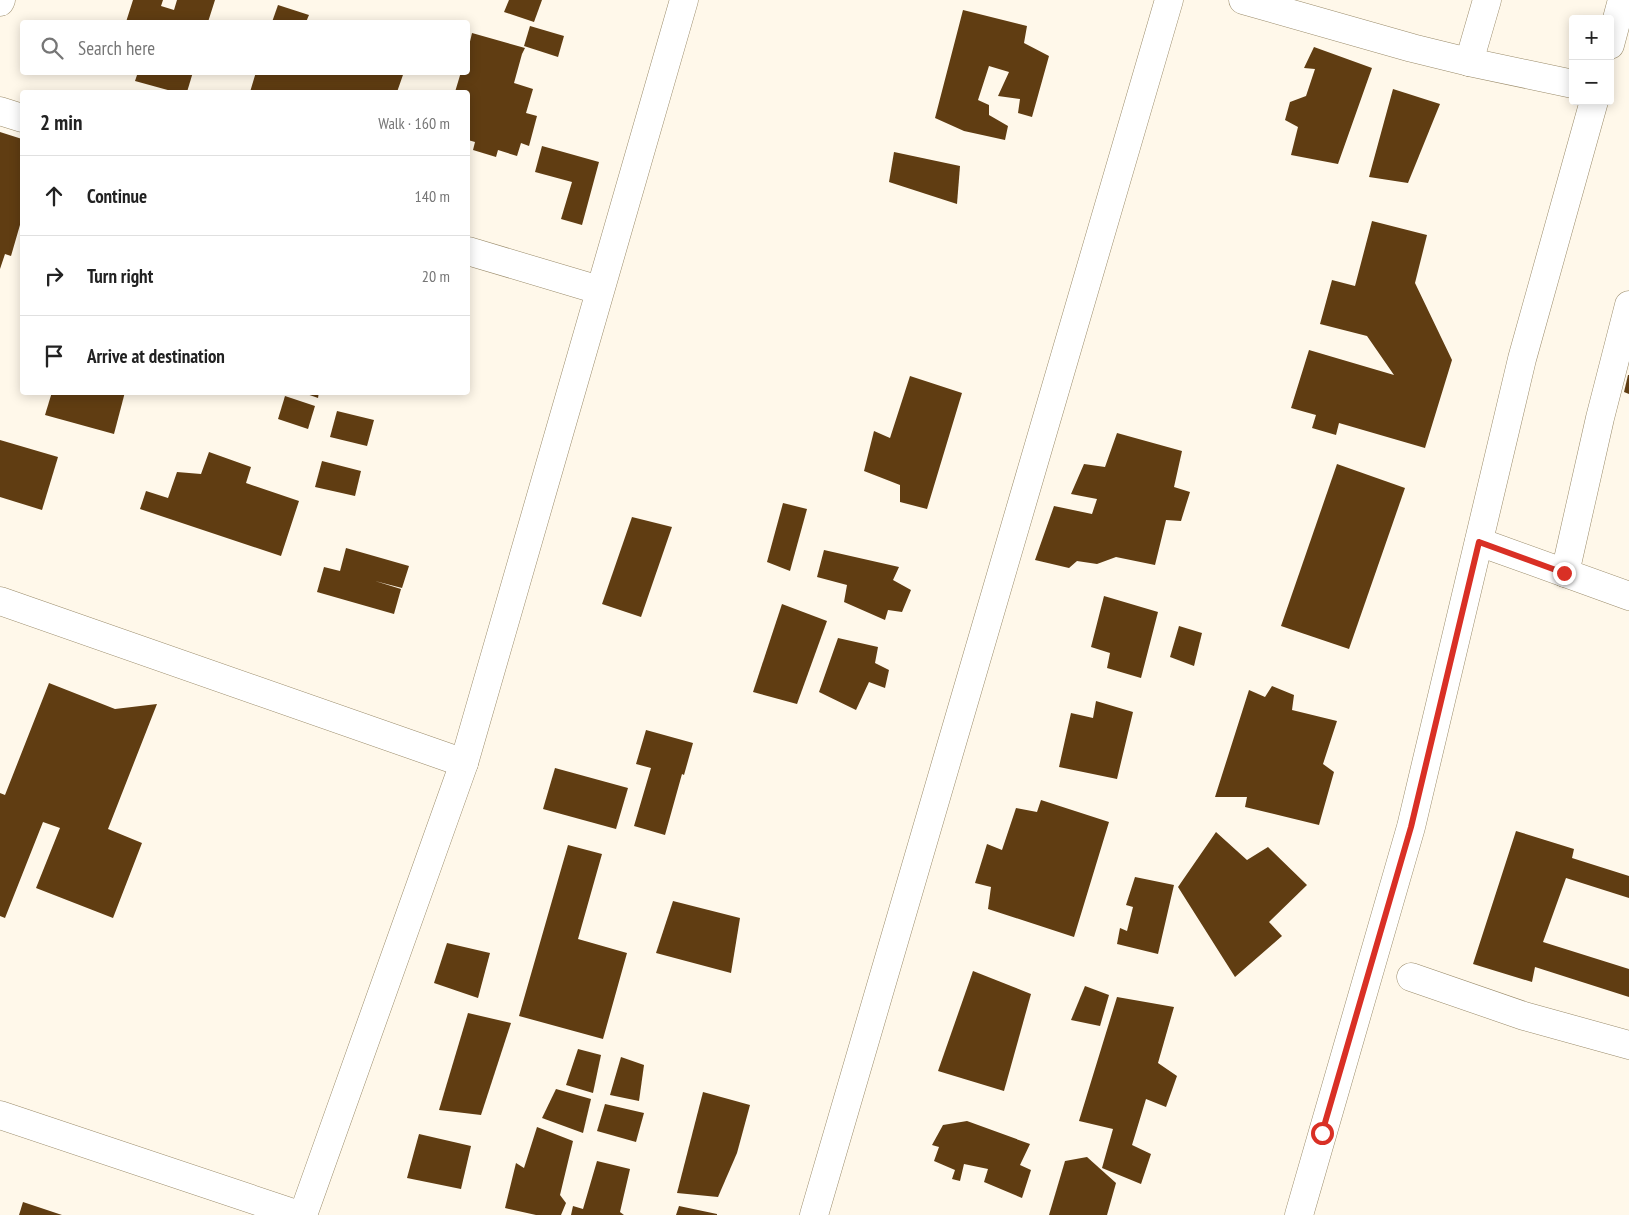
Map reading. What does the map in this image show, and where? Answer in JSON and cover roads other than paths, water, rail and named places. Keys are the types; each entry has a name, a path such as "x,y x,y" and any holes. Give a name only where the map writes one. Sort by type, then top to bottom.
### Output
{"street":[{"path":"303,1215 464,763 684,0"},
{"path":"814,1215 1169,0"},
{"path":"1243,0 1412,48 1569,83"},
{"path":"1469,62 1487,0"},
{"path":"1614,35 1623,12"},
{"path":"1299,1215 1411,827 1522,359 1593,105"},
{"path":"0,112 20,117"},
{"path":"470,252 600,290"},
{"path":"1564,573 1600,418 1629,305"},
{"path":"1479,542 1629,596"},
{"path":"0,601 464,763"},
{"path":"1411,977 1524,1016 1629,1044"},
{"path":"0,1115 299,1215"}]}
